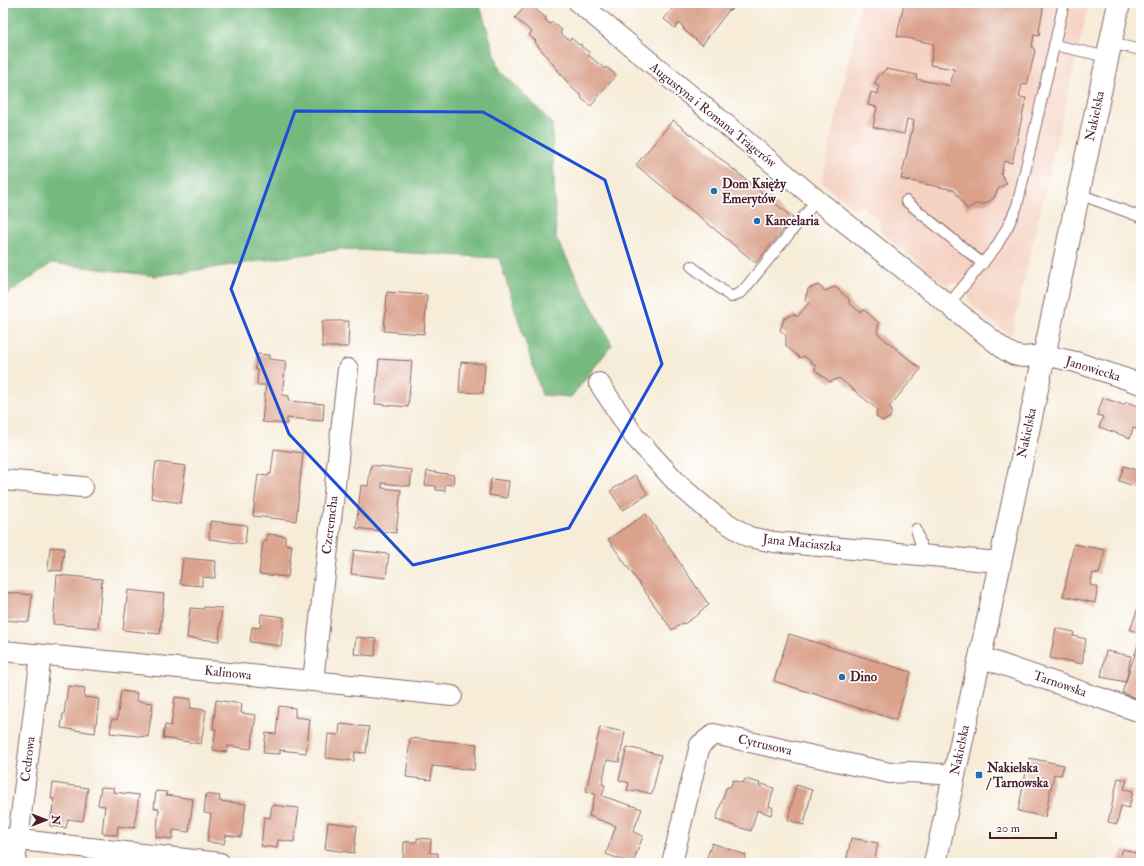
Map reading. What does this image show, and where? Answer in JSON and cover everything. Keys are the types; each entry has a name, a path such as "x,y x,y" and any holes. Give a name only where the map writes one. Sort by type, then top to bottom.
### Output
{"main road":[{"name":"Nakielska","path":"935,863 1119,3"}],"street":[{"name":"Augustyna i Romana Trägerów","path":"579,3 817,200 1009,352 1023,357 1044,355"},
{"name":"Janowiecka","path":"1044,355 1076,362 1141,384"},
{"name":"Czeremcha","path":"313,681 348,369"},
{"name":"Jana Maciaszka","path":"599,383 634,436 680,486 714,515 749,537 774,542 1000,562"},
{"path":"3,480 83,487"},
{"name":"Kalinowa","path":"3,651 452,696"},
{"name":"Cedrowa","path":"15,863 11,839 41,655"},
{"name":"Tarnowska","path":"980,657 1141,712"},
{"name":"Cytrusowa","path":"672,863 700,745 714,734 890,773 910,772 954,775"},
{"path":"11,839 220,863"}],"lane":[{"path":"948,305 996,248 1017,206 1064,3"},
{"path":"1054,46 1109,50 1141,50"},
{"path":"1079,194 1141,217"},
{"path":"691,266 731,297 742,292 817,200"},
{"path":"906,201 982,264"},
{"path":"916,529 924,555"}],"highlighted area":[{"path":"295,111 483,112 605,180 662,364 569,528 413,565 289,434 231,289"}],"shaded area":[{"path":"861,3 1089,3 1011,337 971,305 968,294 955,282 945,284 880,232 879,221 872,214 862,206 853,209 822,182"}],"green space":[{"path":"10,3 479,3 500,70 552,123 556,238 612,345 571,397 542,395 499,258 341,249 156,276 52,263 3,297 3,25"}],"building":[{"path":"528,3 546,18 545,20 550,24 552,22 562,30 560,33 569,40 571,38 579,45 582,45 581,46 590,53 588,55 605,69 606,67 616,75 591,106 573,89 535,42 536,41 529,35 532,32 515,18"},
{"path":"677,3 737,3 730,11 729,10 702,45 683,29 684,28 679,23 675,28 664,19"},
{"path":"904,3 1044,3 1039,36 1034,35 1032,46 1035,51 1027,85 1022,84 1019,97 1026,98 1012,163 1004,161 1001,174 1007,183 998,189 994,198 985,204 975,204 967,209 954,190 901,179 914,121 907,119 904,134 873,127 877,107 868,105 871,92 878,94 879,86 874,84 886,69 917,75 916,79 950,86 954,69 930,65 934,44 897,36"},
{"name":"Dom Księży Emerytów","path":"673,120 793,218 756,263 636,165"},
{"path":"818,285 825,291 835,287 849,299 849,303 860,312 864,310 879,323 877,333 921,369 889,407 892,409 890,418 882,421 876,416 877,409 839,378 830,382 815,370 816,366 804,356 800,358 786,346 786,335 780,330 784,319 794,314 797,317 809,303 805,300 808,289"},
{"path":"387,292 427,295 424,334 384,331"},
{"path":"322,321 349,321 348,347 322,347"},
{"path":"257,354 269,355 269,359 286,361 282,395 289,396 288,401 324,404 323,421 287,418 287,424 262,422 266,385 257,385 258,370 255,370"},
{"path":"379,359 412,361 408,407 375,404"},
{"path":"461,362 485,364 483,393 459,392"},
{"path":"1103,398 1124,405 1126,402 1141,407 1141,432 1136,431 1137,429 1133,428 1130,438 1099,427 1103,417 1097,415"},
{"path":"274,449 303,453 296,521 253,516 258,475 269,476 269,473 271,474"},
{"path":"156,462 186,466 181,503 151,498"},
{"path":"371,465 412,470 410,486 382,483 382,488 401,490 396,533 356,528 361,485 368,486"},
{"path":"1124,466 1141,472 1141,488 1119,481"},
{"path":"427,471 454,475 453,485 445,484 445,491 436,490 436,486 425,485"},
{"path":"635,475 648,494 623,510 610,491"},
{"path":"491,479 509,481 507,498 489,495"},
{"path":"646,514 709,605 684,624 683,623 672,630 608,539"},
{"path":"210,521 247,525 245,544 209,539"},
{"path":"267,534 285,536 285,544 292,545 288,577 259,574 263,541 266,542"},
{"path":"1074,544 1105,550 1099,574 1093,573 1090,585 1098,587 1095,603 1063,596"},
{"path":"50,547 64,548 62,571 48,570"},
{"path":"354,550 389,554 386,578 351,574"},
{"path":"183,558 216,561 215,578 202,577 202,586 180,584"},
{"path":"57,575 102,579 98,628 53,624"},
{"path":"128,590 164,594 160,634 123,630"},
{"path":"3,592 32,595 29,622 3,620"},
{"path":"1141,600 1141,633 1130,630"},
{"path":"204,607 222,608 219,641 187,638 190,608 203,609"},
{"path":"261,614 284,617 281,646 250,642 252,627 260,628"},
{"path":"1056,628 1074,632 1073,636 1086,639 1082,664 1050,658"},
{"name":"Dino","path":"789,634 911,672 896,720 774,681"},
{"path":"1141,636 1141,700 1122,693"},
{"path":"356,637 376,639 375,656 354,654"},
{"path":"1106,651 1131,656 1126,682 1101,677"},
{"path":"3,681 8,681 4,721 3,721"},
{"path":"68,686 85,688 84,697 99,699 95,733 61,728"},
{"path":"121,691 137,693 136,701 153,703 148,737 110,733 112,719 117,720"},
{"path":"175,697 191,699 190,708 206,710 201,744 163,738 165,725 171,726"},
{"path":"216,700 242,704 241,713 256,715 251,749 228,746 227,752 213,750 216,729 213,729"},
{"path":"279,706 295,708 295,717 310,719 306,753 280,750 280,754 263,753 266,733 276,734"},
{"path":"340,724 369,727 366,753 355,752 354,761 326,758 328,734 339,735"},
{"path":"600,727 625,732 619,762 607,760 602,784 605,785 602,796 642,809 633,832 643,836 633,863 606,854 616,826 589,816 595,794 586,791"},
{"path":"410,738 477,744 474,770 432,766 431,780 406,777"},
{"path":"627,747 661,755 652,794 636,790 635,792 627,790 629,783 619,780"},
{"path":"1029,758 1064,765 1061,775 1054,774 1045,817 1018,811"},
{"path":"1118,778 1127,780 1124,789 1133,791 1129,808 1121,806 1117,824 1108,822"},
{"path":"745,779 760,783 759,786 761,787 762,784 774,788 769,806 773,808 771,815 757,810 751,831 716,820 726,788 731,786 733,780 743,783"},
{"path":"53,783 88,788 83,821 68,819 66,828 50,826 54,799 51,799"},
{"path":"796,785 812,790 804,825 788,820"},
{"path":"101,787 114,788 113,792 139,795 134,828 118,826 117,835 102,833 105,806 98,805"},
{"path":"156,791 167,792 166,795 193,799 189,832 173,830 172,839 156,837 159,809 154,808"},
{"path":"206,794 220,796 219,801 246,804 241,837 226,835 224,844 207,842 211,814 204,813"},
{"path":"272,805 299,808 294,842 278,840 277,848 261,846 264,817 270,818"},
{"path":"328,822 357,826 354,853 325,849"},
{"path":"417,838 431,839 430,853 438,853 438,863 403,863 404,842 417,842"},
{"path":"851,838 878,843 874,863 846,863"},
{"path":"712,843 746,855 743,863 705,863"},
{"path":"1123,849 1141,855 1141,863 1118,863"}],"place":[{"name":"Dom Księży Emerytów","path":"714,191"},
{"name":"Kancelaria","path":"757,221"},
{"name":"Dino","path":"842,677"},
{"name":"Nakielska / Tarnowska","path":"979,775"}]}
